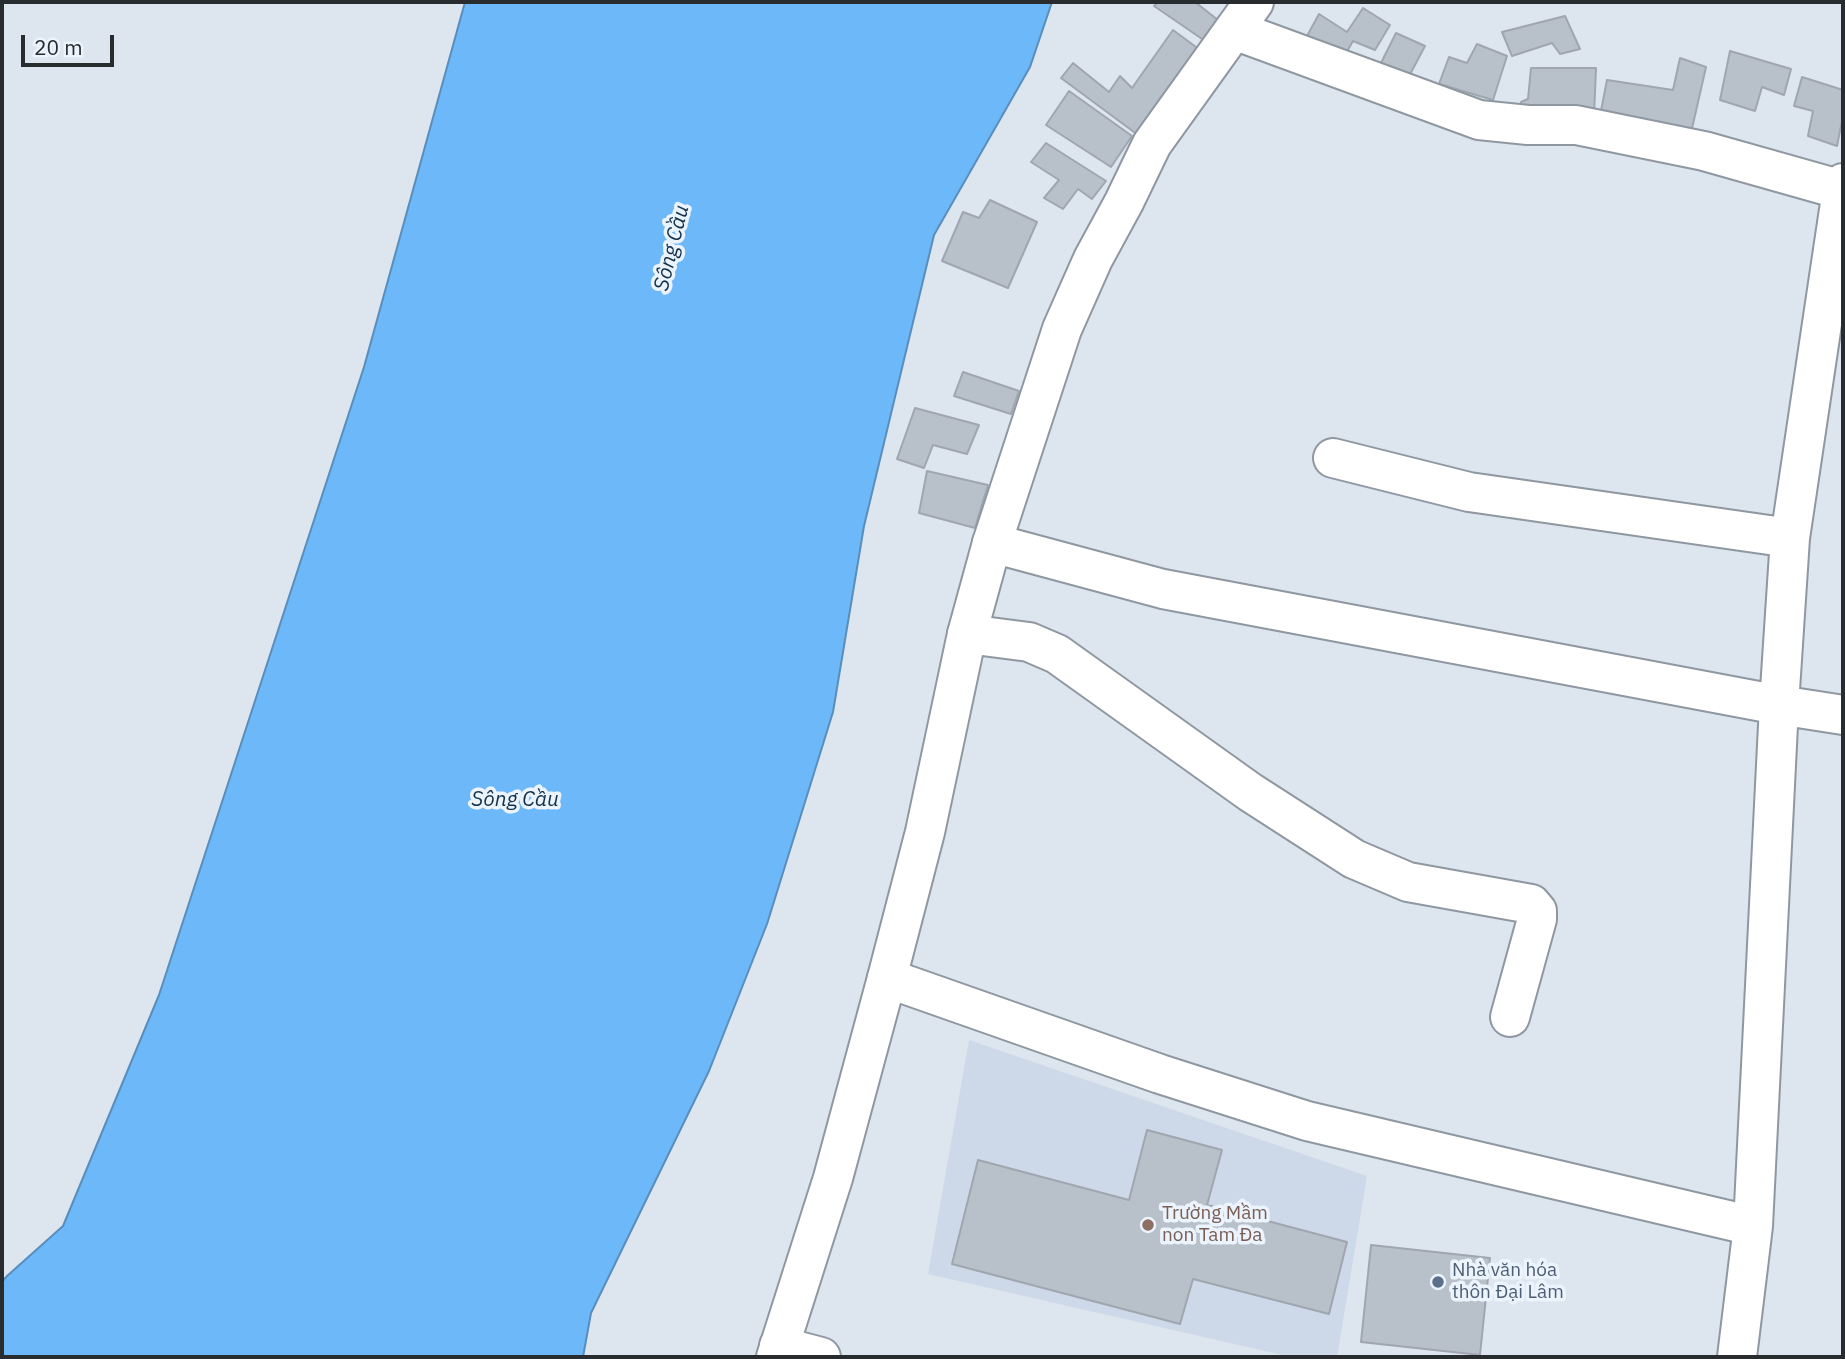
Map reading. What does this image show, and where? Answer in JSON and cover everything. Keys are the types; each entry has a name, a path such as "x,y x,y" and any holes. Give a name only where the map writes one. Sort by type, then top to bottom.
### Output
{"street":[{"path":"821,1357 777,1352 833,1178 887,978 925,832 967,634 992,543 1062,329 1093,259 1152,144 1244,16 1479,120 1528,125 1576,125 1703,151 1842,186 1790,538 1753,1226 1737,1357"},
{"path":"1333,458 1469,492 1790,538"},
{"path":"992,543 1163,589 1843,715"},
{"path":"967,634 1029,642 1057,654 1250,792 1354,859 1408,881 1531,904 1537,911 1537,919 1510,1017"},
{"path":"887,978 1160,1074 1307,1121 1753,1226"}],"shaded area":[{"name":"Trường Mầm non Tam Đa","path":"969,1040 1367,1176 1337,1357 1291,1357 928,1274"}],"water":[{"name":"Sông Cầu","path":"465,2 1052,2 1030,67 934,235 864,526 833,712 767,924 709,1071 591,1313 583,1357 2,1357 2,1282 63,1226 159,995 364,367"}],"building":[{"path":"1158,2 1195,2 1218,20 1205,41 1154,6"},
{"path":"1363,8 1390,25 1375,50 1353,41 1341,62 1301,47 1319,14 1347,32"},
{"path":"1565,16 1580,49 1560,54 1552,43 1512,56 1502,32"},
{"path":"1173,30 1200,50 1138,135 1061,78 1073,63 1109,92 1120,76 1132,88"},
{"path":"1396,33 1425,46 1406,82 1376,73"},
{"path":"1477,44 1507,56 1493,100 1439,84 1449,57 1467,63"},
{"path":"1730,51 1791,69 1784,95 1762,87 1755,111 1720,100"},
{"path":"1680,58 1706,67 1691,133 1600,116 1607,80 1673,90"},
{"path":"1531,68 1596,68 1594,116 1522,120 1521,102 1528,99"},
{"path":"1802,77 1843,90 1843,116 1837,146 1808,136 1813,111 1794,106"},
{"path":"1069,91 1132,136 1111,167 1046,125"},
{"path":"1046,143 1106,181 1092,199 1078,189 1063,209 1044,198 1059,180 1031,162"},
{"path":"990,200 1037,222 1008,288 942,261 963,212 979,218"},
{"path":"963,372 1019,391 1011,414 954,396"},
{"path":"915,408 979,425 967,454 933,445 924,468 897,459"},
{"path":"927,471 988,485 975,528 919,513"},
{"path":"1147,1130 1222,1150 1207,1205 1347,1242 1329,1314 1193,1279 1180,1324 952,1264 978,1160 1129,1200"},
{"path":"1371,1245 1490,1258 1480,1355 1361,1342"}],"place":[{"name":"Trường Mầm non Tam Đa","path":"1148,1225"},
{"name":"Nhà văn hóa thôn Đại Lâm","path":"1438,1282"}]}
